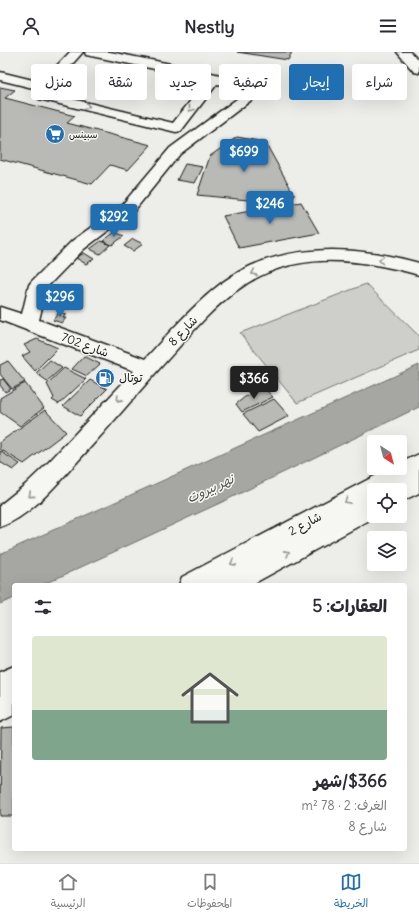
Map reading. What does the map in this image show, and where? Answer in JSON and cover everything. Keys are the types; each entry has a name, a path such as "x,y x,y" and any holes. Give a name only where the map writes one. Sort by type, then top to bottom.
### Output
{"main road":[{"path":"66,64 77,52"},
{"path":"29,325 38,285 78,244 128,208 175,151 255,92 232,82 92,52"},
{"path":"403,52 419,69"},
{"path":"0,76 31,84"},
{"path":"61,100 176,128 214,79"},
{"name":"شارع 8","path":"0,517 16,508 45,482 148,368 203,310 230,286 252,273 275,264 305,258 336,255 390,260 419,269"},
{"name":"شارع 702","path":"0,313 148,368"},
{"name":"شارع 2","path":"194,583 419,463"},
{"path":"407,488 419,482"},
{"name":"شارع 2","path":"232,583 367,510"},
{"path":"0,686 12,680"},
{"path":"0,708 12,701"}],"shaded area":[{"path":"366,284 419,336 419,350 297,403 240,333"}],"water":[{"name":"نهر بيروت","path":"419,365 419,407 220,503 46,583 12,583 12,599 0,604 0,554"}],"building":[{"path":"237,52 292,52 288,60"},
{"name":"سبينس","path":"0,87 15,90 5,98 75,116 67,123 151,145 128,170 110,165 92,184 0,159"},
{"path":"237,137 265,142 295,196 258,201 197,195 210,156"},
{"path":"185,164 203,167 195,183 177,180"},
{"path":"301,202 319,233 239,248 223,216"},
{"path":"115,232 124,236 112,245 103,241"},
{"path":"133,239 143,244 133,251 124,246"},
{"path":"101,241 110,245 100,254 90,249"},
{"path":"84,253 94,259 86,264 76,258"},
{"path":"59,312 66,314 63,318 66,318 62,323 53,320"},
{"path":"37,339 58,348 35,371 22,356 30,352 24,345"},
{"path":"84,356 100,364 87,376 72,369"},
{"path":"50,360 62,368 47,381 36,373"},
{"path":"8,361 25,382 12,389 0,374 0,365"},
{"path":"64,368 86,379 59,404 52,400 54,398 47,384"},
{"path":"3,379 11,389 5,392 0,385 0,380"},
{"path":"90,380 107,389 80,416 63,406"},
{"path":"25,383 44,408 20,426 0,412 0,398"},
{"path":"264,388 273,397 242,412 236,404 245,397"},
{"path":"274,399 289,416 258,432 243,414"},
{"path":"45,410 66,432 24,464 0,449 0,442"},
{"path":"0,451 20,464 13,470 0,462"},
{"path":"12,727 12,816 0,816 1,728"}],"place":[{"name":"سبينس","path":"55,134"},
{"name":"توتال","path":"105,378"}]}
